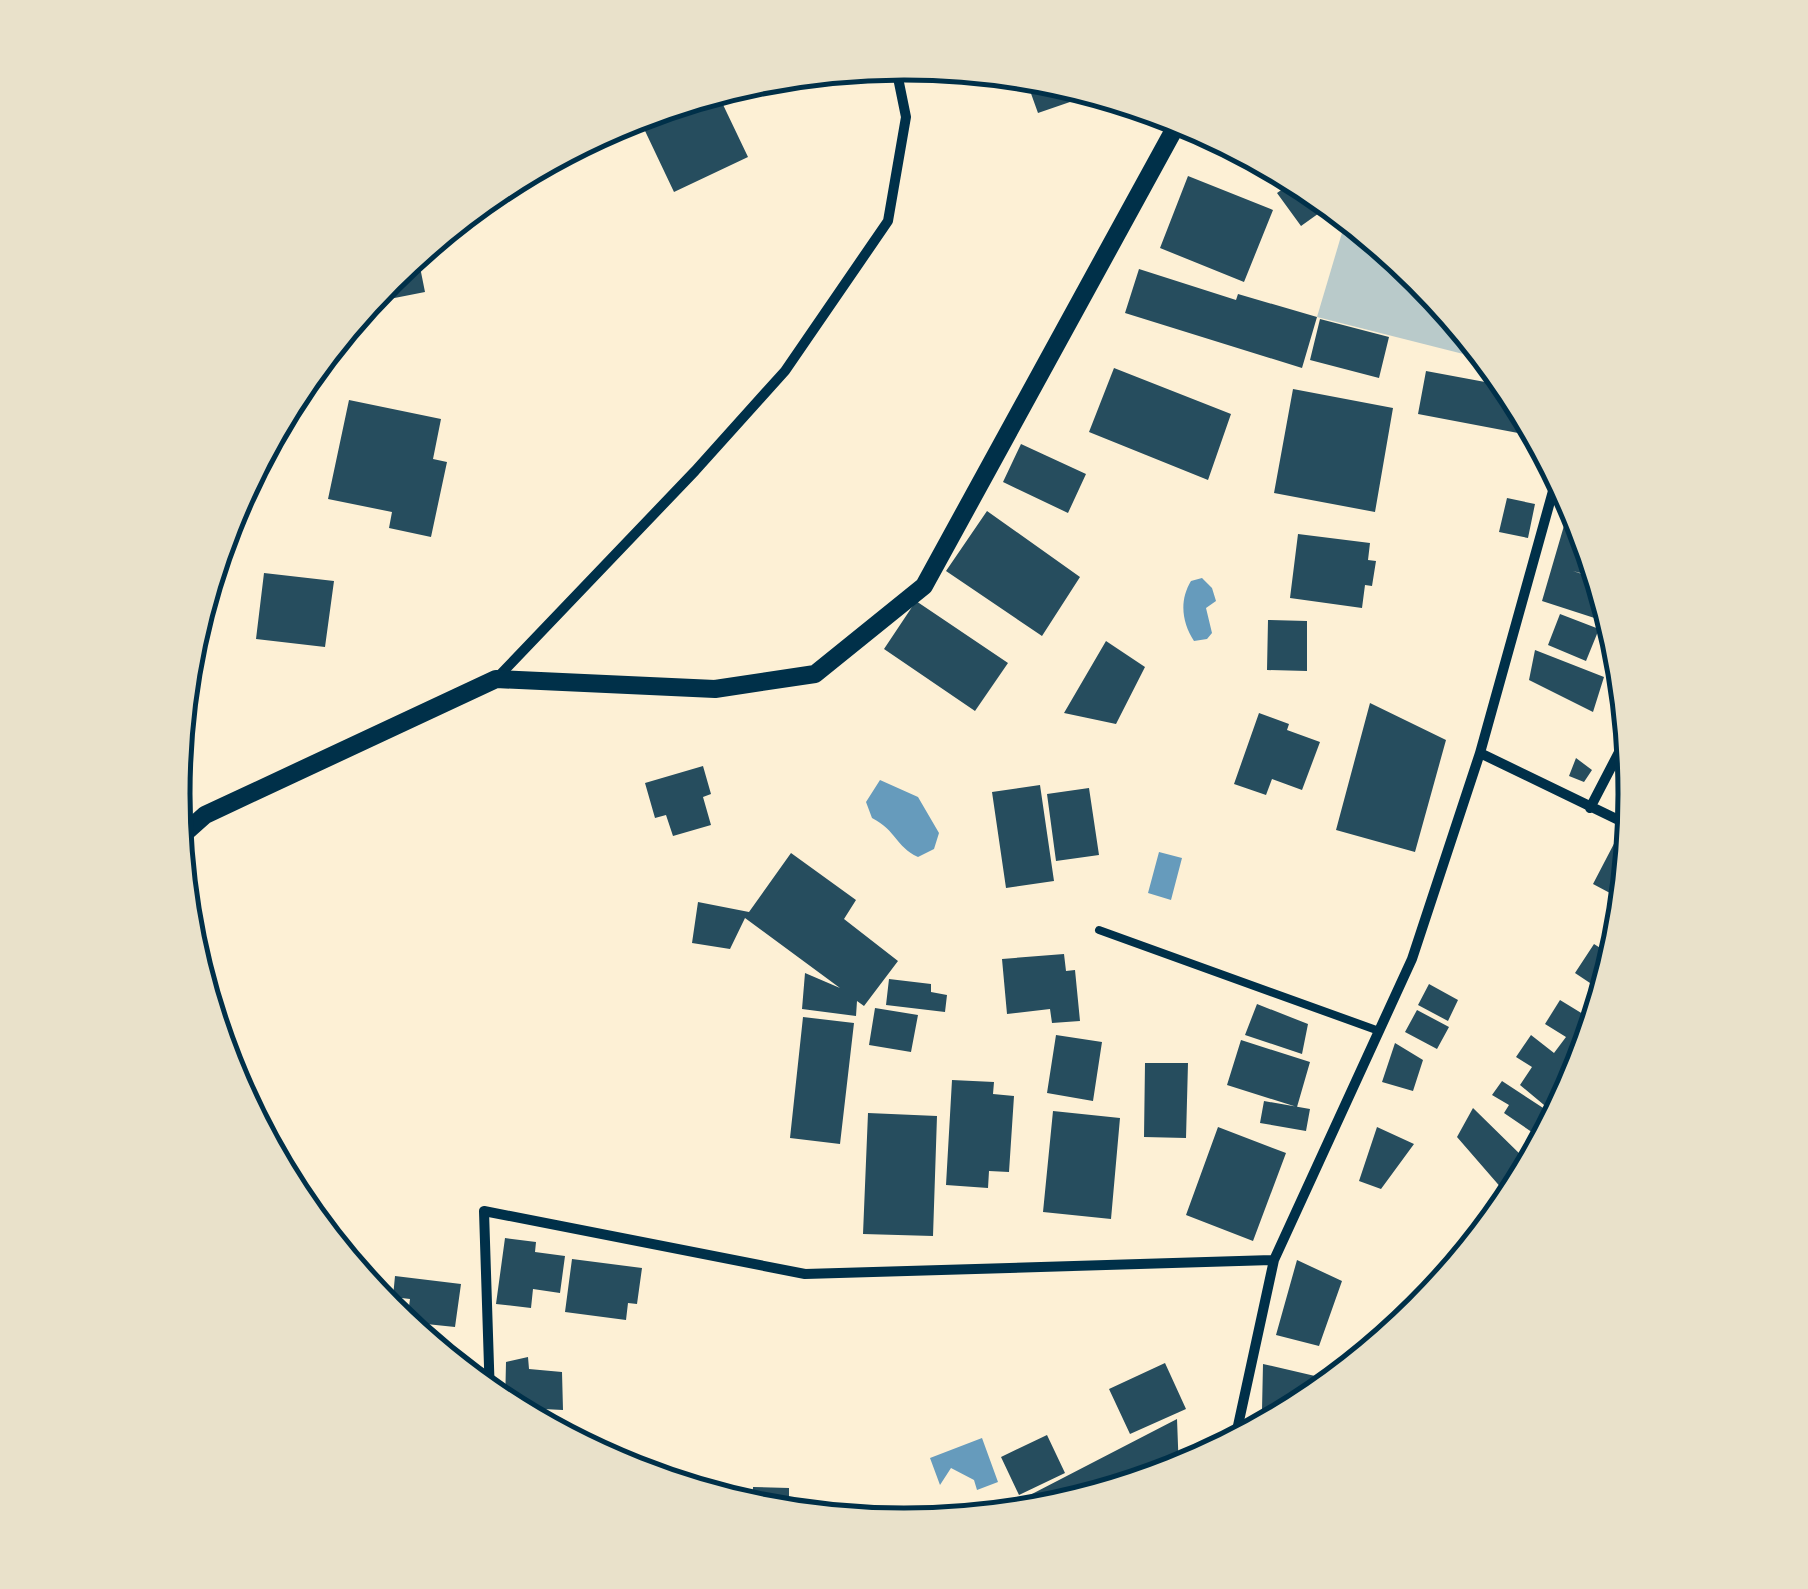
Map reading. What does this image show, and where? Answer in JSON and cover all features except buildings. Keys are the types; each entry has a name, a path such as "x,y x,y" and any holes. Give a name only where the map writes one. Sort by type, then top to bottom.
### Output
{"street":[{"path":"191,827 205,815 496,678 695,471 786,371 888,222 906,117 898,80"},
{"path":"496,678 714,688 816,674 924,586 1173,132"},
{"path":"1238,1425 1274,1260 1412,958 1480,754 1552,494"},
{"path":"1480,754 1618,820"},
{"path":"1590,808 1617,755"},
{"path":"489,1376 484,1212 805,1274 1274,1260"}],"lane":[{"path":"1099,930 1379,1031"}],"shaded area":[{"path":"1343,231 1409,289 1467,355 1317,317"}],"water":[{"path":"1202,578 1212,588 1216,601 1206,608 1212,633 1207,639 1194,641 1184,604 1191,581"},
{"path":"880,780 918,797 939,833 934,849 918,857 872,818 866,802"},
{"path":"1159,852 1182,858 1171,900 1148,893"},
{"path":"982,1438 998,1482 977,1490 974,1480 951,1468 940,1485 930,1458"}]}
